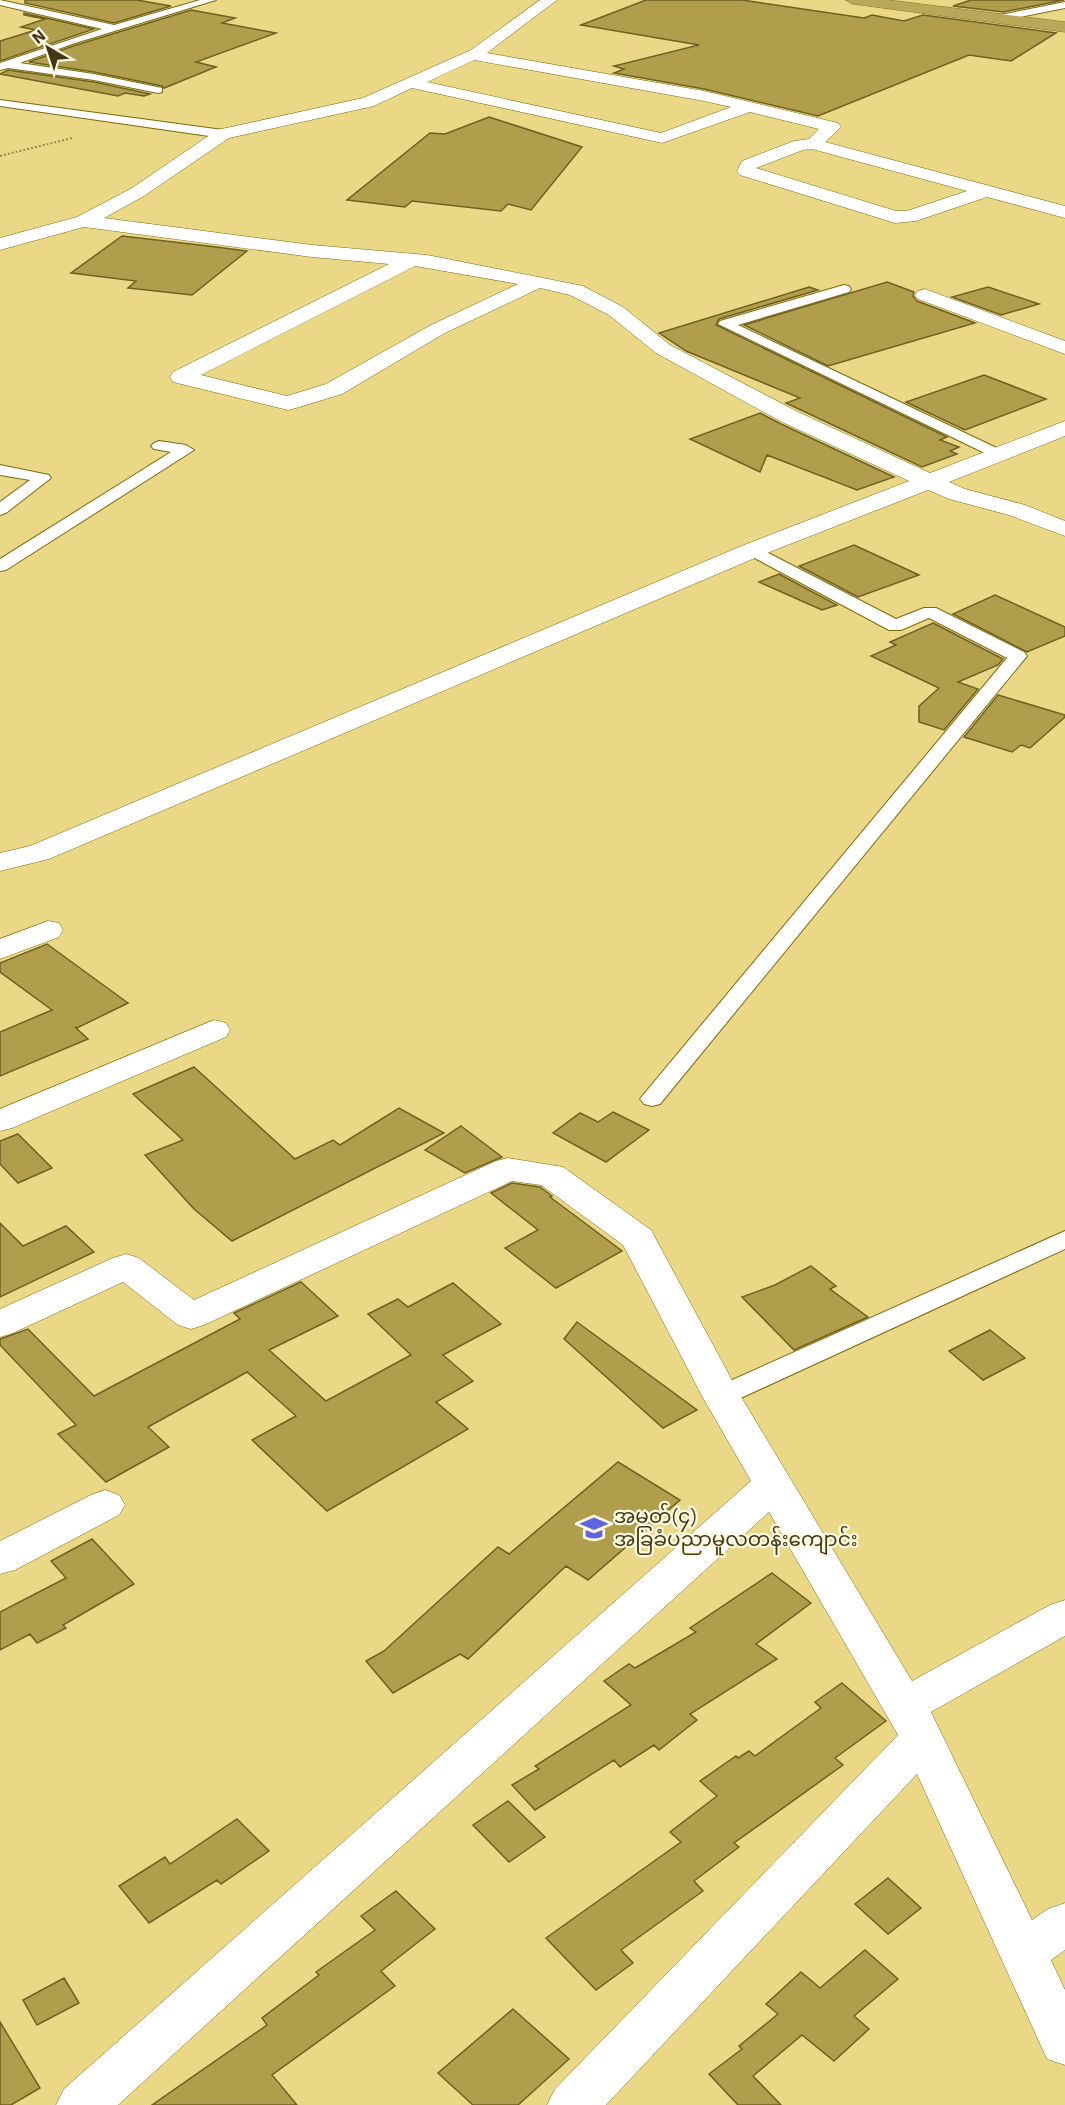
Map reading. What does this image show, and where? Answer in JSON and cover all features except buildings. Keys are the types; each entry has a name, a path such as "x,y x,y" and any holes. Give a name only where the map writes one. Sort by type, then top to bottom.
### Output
{"highway":[{"path":"853,0 1065,27"}],"street":[{"path":"0,244 84,221 138,192 223,134 368,102 411,83 473,55 550,0"},
{"path":"473,55 704,96 832,127 812,144"},
{"path":"411,83 662,138 748,107"},
{"path":"986,191 909,217 895,217 746,171 748,165 800,145 812,144 986,191 1065,213"},
{"path":"84,221 312,251 411,260 487,271 576,290 616,311 663,349 790,417 932,480 957,494 1017,510 1065,529"},
{"path":"411,260 181,377 288,403 334,389 438,329 537,282"},
{"path":"925,295 1065,348"},
{"path":"0,862 39,853 753,550 1065,428"},
{"path":"0,923 48,930 0,950"},
{"path":"0,1121 214,1030"},
{"path":"0,1324 126,1266 191,1316 508,1169 551,1175 587,1199 638,1238 721,1396 913,1722 1065,2043"},
{"path":"82,2105 773,1485"},
{"path":"0,1559 105,1505"},
{"path":"573,2105 913,1722 1065,1616"},
{"path":"1023,1953 1065,1924"}],"lane":[{"path":"3,65 68,42 211,0"},
{"path":"0,2 117,29"},
{"path":"995,18 1065,5"},
{"path":"3,65 94,77 158,90"},
{"path":"0,103 223,134"},
{"path":"844,289 725,324 998,454"},
{"path":"0,566 186,450 159,446"},
{"path":"0,470 44,478 0,510"},
{"path":"652,1099 1018,656 930,612 895,626 753,550"},
{"path":"721,1396 1065,1239"}],"path":[{"path":"0,156 134,122"}],"place":[{"name":"အမှတ်(၄) အခြခံပညာမူလတန်းကျောင်း","path":"594,1528"}]}
